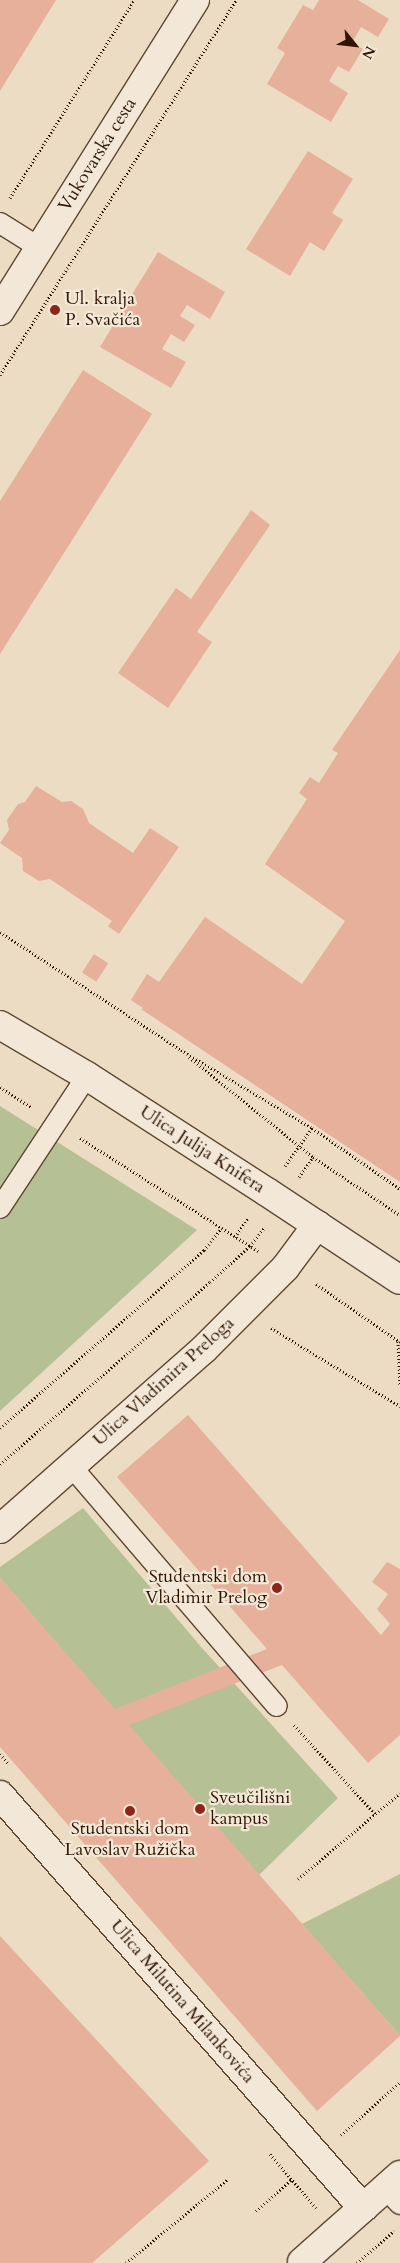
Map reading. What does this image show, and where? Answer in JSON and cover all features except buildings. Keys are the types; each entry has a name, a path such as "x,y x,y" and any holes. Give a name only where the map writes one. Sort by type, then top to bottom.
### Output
{"street":[{"name":"Vukovarska cesta","path":"0,311 195,0"},
{"name":"Ulica Julija Knifera","path":"0,1025 87,1076 400,1280"},
{"name":"Ulica Vladimira Preloga","path":"0,1529 204,1349 285,1268 317,1225"},
{"name":"Ulica Milutina Milankovića","path":"0,1795 363,2208"},
{"path":"302,2262 363,2208 395,2189"}],"lane":[{"path":"3,214 40,248"},
{"path":"0,1208 87,1076"},
{"path":"71,1466 277,1706"}],"path":[{"path":"3,214 134,0"},
{"path":"0,375 236,0"},
{"path":"0,932 181,1050 312,1128 400,1189"},
{"path":"181,1050 314,1157 400,1216"},
{"path":"0,1087 285,1268 316,1284 399,1341 400,1386"},
{"path":"0,1464 250,1246 314,1157"},
{"path":"0,1428 204,1250 222,1228"},
{"path":"309,1290 316,1284"},
{"path":"264,1335 277,1322"},
{"path":"271,1328 400,1406"},
{"path":"277,1706 375,1814"},
{"path":"298,1879 400,1793"},
{"path":"334,2141 400,2082"},
{"path":"126,2263 228,2179"},
{"path":"357,2263 400,2225"}],"green space":[{"path":"0,1106 197,1230 0,1411"},
{"path":"83,1508 202,1648 338,1798 259,1875 0,1578 0,1567"},
{"path":"400,1874 400,2036 302,1924"}],"place":[{"name":"Ul. kralja P. Svačića","path":"55,310"},
{"name":"Studentski dom Vladimir Prelog","path":"277,1588"},
{"name":"Sveučilišni kampus","path":"200,1809"},
{"name":"Studentski dom Lavoslav Ružička","path":"130,1811"}]}
